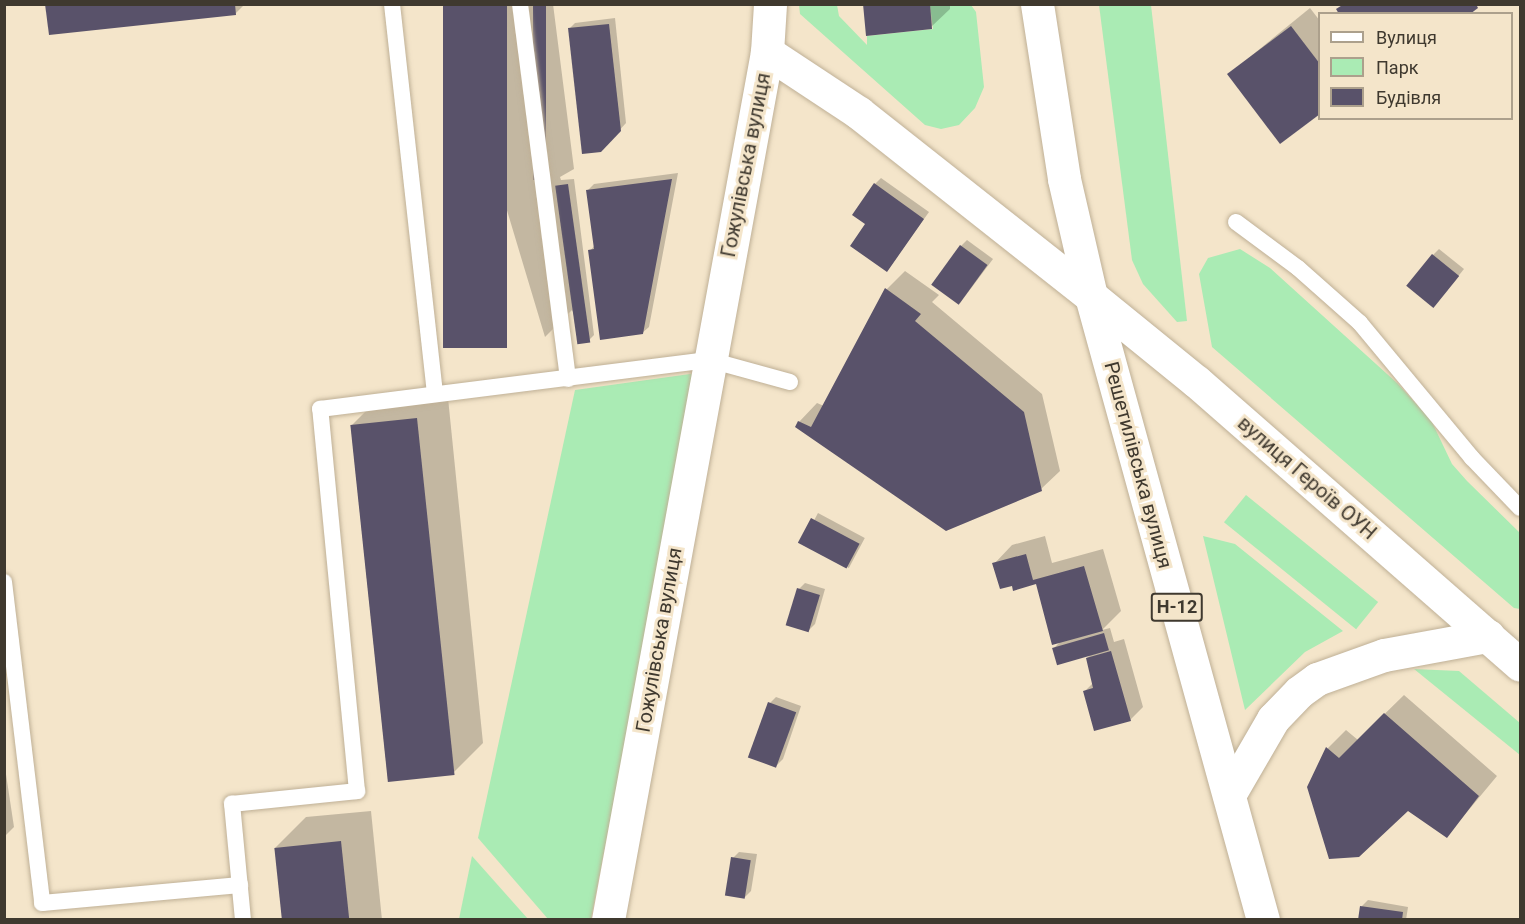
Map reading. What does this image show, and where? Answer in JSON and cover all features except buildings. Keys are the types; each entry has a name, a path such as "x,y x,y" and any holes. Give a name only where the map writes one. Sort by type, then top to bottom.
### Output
{"main road":[{"name":"Гожулівська вулиця","path":"608,920 767,52 770,4"},
{"name":"Решетилівська вулиця","path":"1037,4 1064,179 1091,296 1263,920"},
{"name":"вулиця Героїв ОУН","path":"767,52 859,113 1172,361 1520,664"},
{"path":"1229,795 1273,719 1299,692 1317,679 1384,655 1488,636"}],"lane":[{"path":"392,4 435,394"},
{"path":"520,4 568,379"},
{"path":"1236,222 1298,268 1360,323 1472,458 1521,508"},
{"path":"243,920 232,804 357,791 320,409 710,360 790,382"},
{"path":"4,582 9,652 42,903 240,885"}],"green space":[{"path":"799,5 837,5 839,16 867,45 867,36 933,29 930,5 971,5 976,12 984,87 975,108 959,125 941,129 925,125 800,14"},
{"path":"1099,5 1151,5 1187,321 1177,322 1143,284 1132,260"},
{"path":"1240,249 1270,268 1397,383 1431,420 1452,464 1520,533 1520,609 1514,608 1212,347 1199,274 1208,258"},
{"path":"697,373 591,919 548,919 478,838 575,390"},
{"path":"1246,495 1378,602 1356,629 1224,522"},
{"path":"1203,536 1235,544 1343,631 1305,652 1245,710"},
{"path":"1414,669 1459,671 1520,723 1520,755"},
{"path":"472,856 528,919 459,919"}]}
